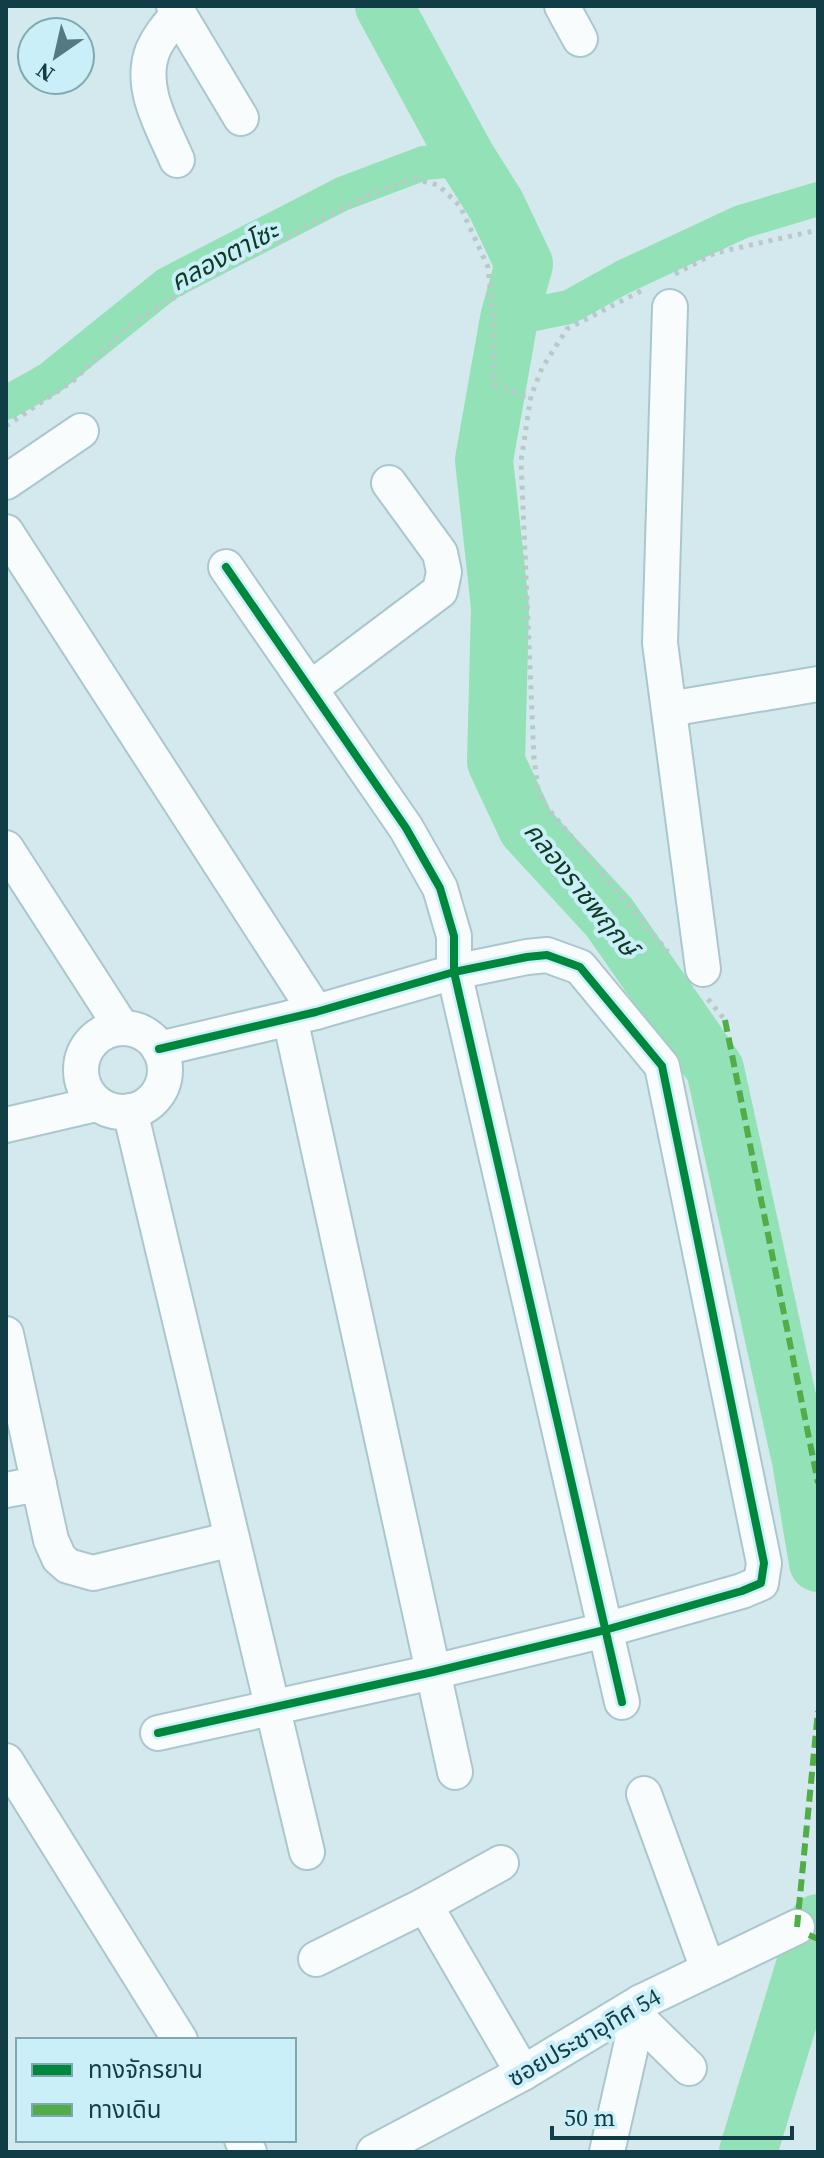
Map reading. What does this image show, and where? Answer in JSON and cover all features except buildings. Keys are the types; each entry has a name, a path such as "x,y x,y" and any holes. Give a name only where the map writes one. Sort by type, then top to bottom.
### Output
{"street":[{"path":"562,6 580,39"},
{"path":"177,160 154,107 148,76 152,52 177,10 241,118"},
{"path":"664,290 660,643 694,975"},
{"path":"6,482 81,431"},
{"path":"311,688 440,591 444,572 440,553 389,483"},
{"path":"6,532 303,1015 455,1772"},
{"path":"226,567 406,828 440,888 454,936 454,972 622,1702"},
{"path":"669,709 818,684"},
{"path":"7,850 122,1028"},
{"path":"158,1733 605,1630 761,1583 764,1563 662,1066 580,967 547,955 454,972 303,1015 159,1049"},
{"path":"122,1028 136,1030 149,1037 159,1049 164,1062 165,1077 160,1091 151,1103 138,1110 109,1110 96,1104 86,1092 81,1079 85,1050 95,1038 122,1028"},
{"path":"6,1125 96,1104"},
{"path":"130,1111 307,1852"},
{"path":"6,1334 22,1487 59,1558 68,1566 93,1573 232,1539"},
{"path":"6,1761 179,2038"},
{"path":"644,1794 708,1969"},
{"path":"316,1959 501,1863"},
{"path":"425,1905 523,2073"},
{"name":"ซอยประชาอุทิศ 54","path":"374,2152 640,2010 708,1969 797,1927"},
{"path":"640,2010 689,2068"},
{"path":"607,2152 640,2010"}],"path":[{"path":"6,426 73,381 131,324 188,289 373,193 414,179 438,185 460,206 488,267 494,384 528,396"},
{"path":"725,1020 694,975 545,805 538,789 534,759 521,461 528,396 567,329 664,290 715,253 818,230"}],"waterway":[{"name":"คลองราชพฤกษ์","path":"384,6 467,159 496,205 524,264 509,319 484,460 500,607 496,762 527,828 609,917 715,1069 801,1461 818,1563"},
{"name":"คลองตาโซะ","path":"6,403 49,379 167,284 342,194 424,163 467,159"},
{"path":"509,319 569,307 623,277 741,222 818,199"},
{"name":"คลองราชพฤกษ์","path":"748,2152 818,1923"}],"marked path":[{"path":"725,1020 818,1483"},
{"path":"797,1927 818,1711"},
{"path":"809,1935 818,1939"}],"cycle path":[{"path":"226,567 406,828 440,888 454,936 454,972 622,1702"},
{"path":"158,1733 605,1630 761,1583 764,1563 662,1066 580,967 547,955 527,957 454,972 316,1012 159,1049"}]}
